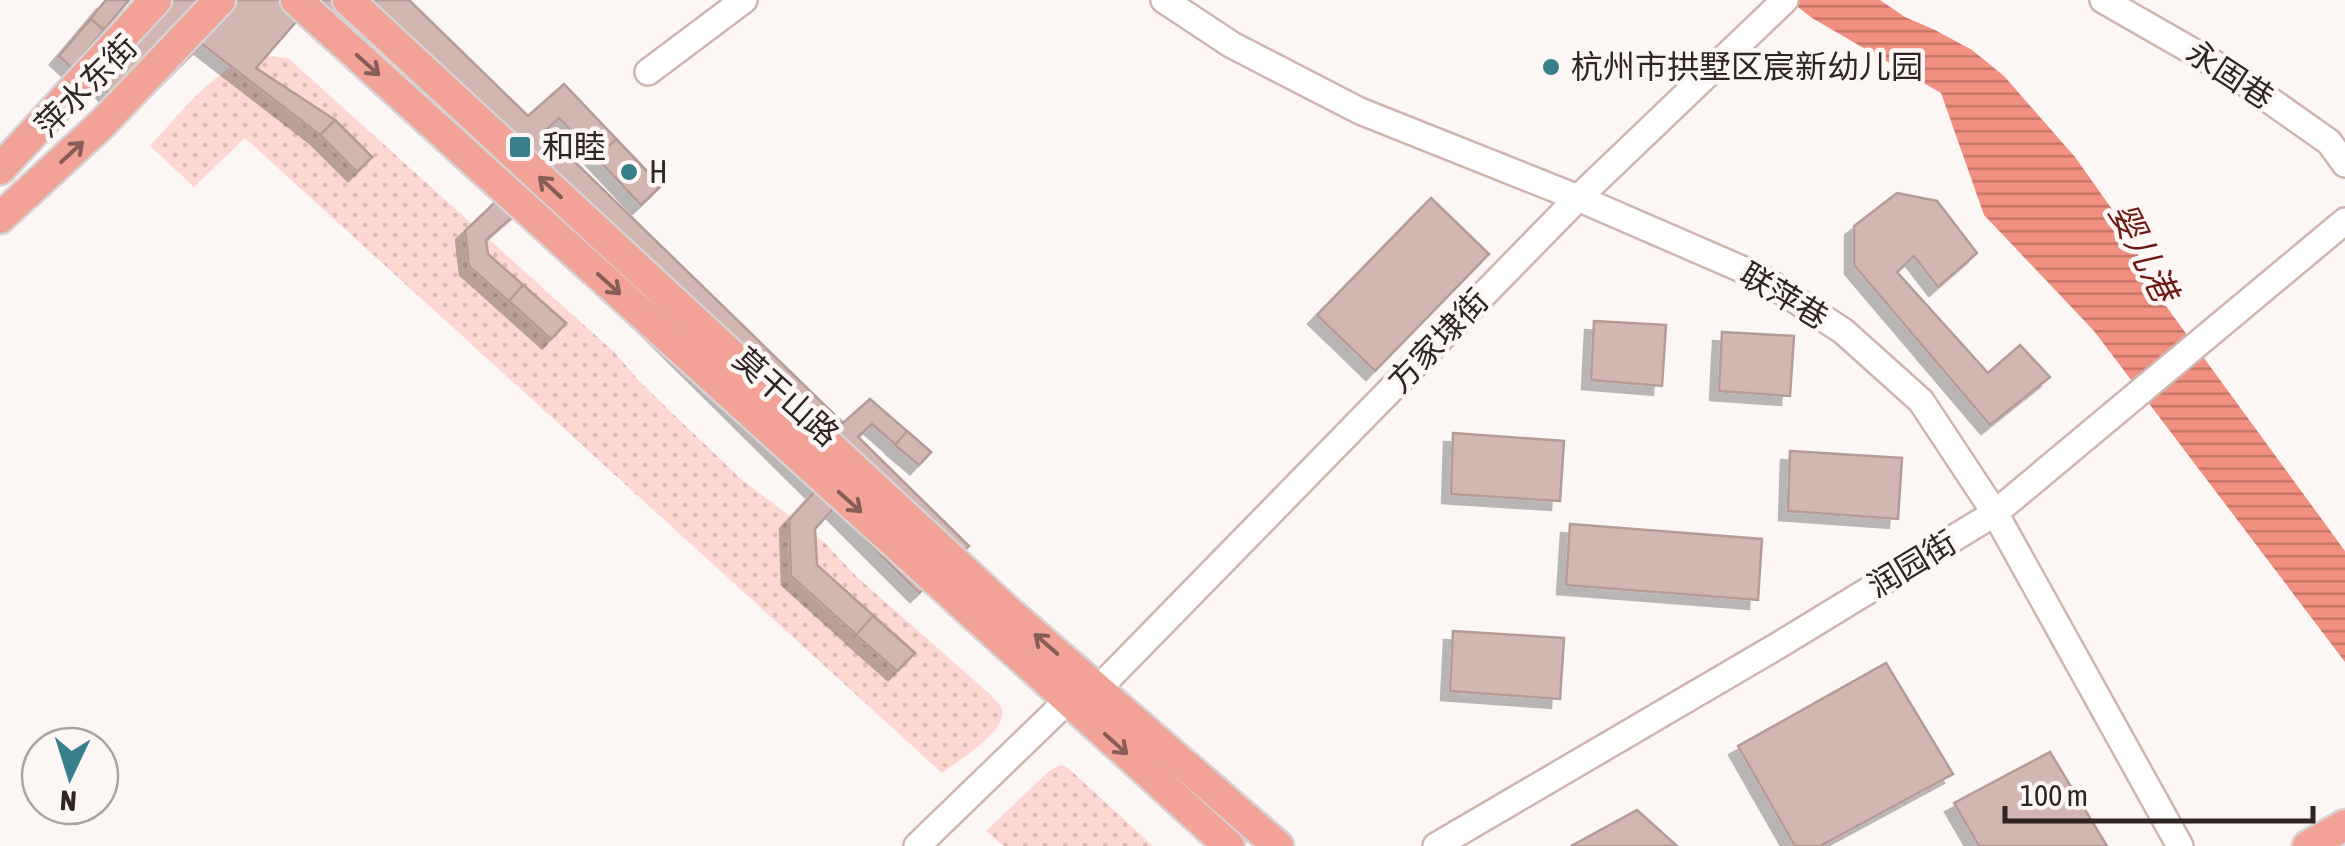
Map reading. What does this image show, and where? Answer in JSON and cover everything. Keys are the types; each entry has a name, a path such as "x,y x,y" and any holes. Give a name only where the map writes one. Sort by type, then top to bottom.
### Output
{"main road":[{"name":"萍水东街","path":"0,169 156,0"},
{"name":"萍水东街","path":"0,218 102,124 220,0"},
{"name":"莫干山路","path":"296,0 1228,846"},
{"name":"莫干山路","path":"348,0 1011,614 1278,846"},
{"path":"2308,846 2345,825"}],"street":[{"path":"648,72 744,0"},
{"name":"联萍巷","path":"1164,0 1232,45 1360,112 1578,198 1760,277 1843,332 1921,401 1995,512 2180,846"},
{"name":"永固巷","path":"2103,0 2234,74 2329,142 2345,164"},
{"name":"方家埭街","path":"1098,689 1578,198 1777,7"},
{"name":"润园街","path":"1436,846 1779,645 1995,512 2345,221"},
{"path":"918,846 1068,700"}],"shaded area":[{"path":"1789,0 1880,0 1972,50 2004,76 2075,157 2119,219 2163,302 2345,551 2345,662 2094,331 1984,215 1941,93 1812,18"},
{"path":"257,55 288,58 614,352 742,480 824,542 857,577 992,696 1002,709 1002,717 990,736 942,773 245,138 194,187 150,146 212,82"},
{"path":"1060,765 1153,846 1004,846 986,831"}],"building":[{"path":"106,0 129,0 72,68 59,56"},
{"path":"151,0 315,0 256,68 335,120 372,157 357,172 320,135 202,44 131,115 91,75"},
{"name":"和睦","path":"321,0 409,0 528,116 564,84 661,186 641,205 559,118 544,132 843,423 870,399 931,452 919,465 872,424 858,437 969,546 919,593 834,508 815,529 817,565 915,653 897,671 791,576 789,520 816,490 527,204 486,240 488,254 566,323 551,339 469,266 465,231 510,188"},
{"path":"91,19 104,30 72,68 59,56"},
{"path":"335,120 372,157 357,172 320,135"},
{"name":"H","path":"616,139 661,186 641,205 597,158"},
{"path":"1897,193 1937,201 1977,253 1938,287 1914,256 1897,272 1988,373 2020,345 2050,377 1990,425 1854,265 1854,226"},
{"path":"1431,198 1489,254 1375,371 1317,315"},
{"path":"523,285 566,323 551,339 509,301"},
{"path":"1594,321 1666,325 1662,386 1591,380"},
{"path":"1722,332 1794,336 1790,396 1719,391"},
{"path":"907,431 931,452 919,465 895,445"},
{"path":"1453,433 1564,441 1560,501 1451,494"},
{"path":"1790,451 1902,458 1898,519 1788,511"},
{"path":"1570,524 1762,539 1758,600 1566,585"},
{"path":"873,616 915,653 897,671 856,635"},
{"path":"1453,631 1564,638 1560,699 1450,691"},
{"path":"1886,663 1953,774 1820,846 1795,846 1738,746"},
{"path":"2050,752 2107,846 1979,846 1954,803"},
{"path":"1637,810 1677,846 1571,846"}],"place":[{"name":"杭州市拱墅区宸新幼儿园","path":"1551,67"},
{"name":"和睦","path":"520,147"},
{"name":"H","path":"629,172"}],"water label":[{"name":"婴儿港","path":"2143,252"}]}
